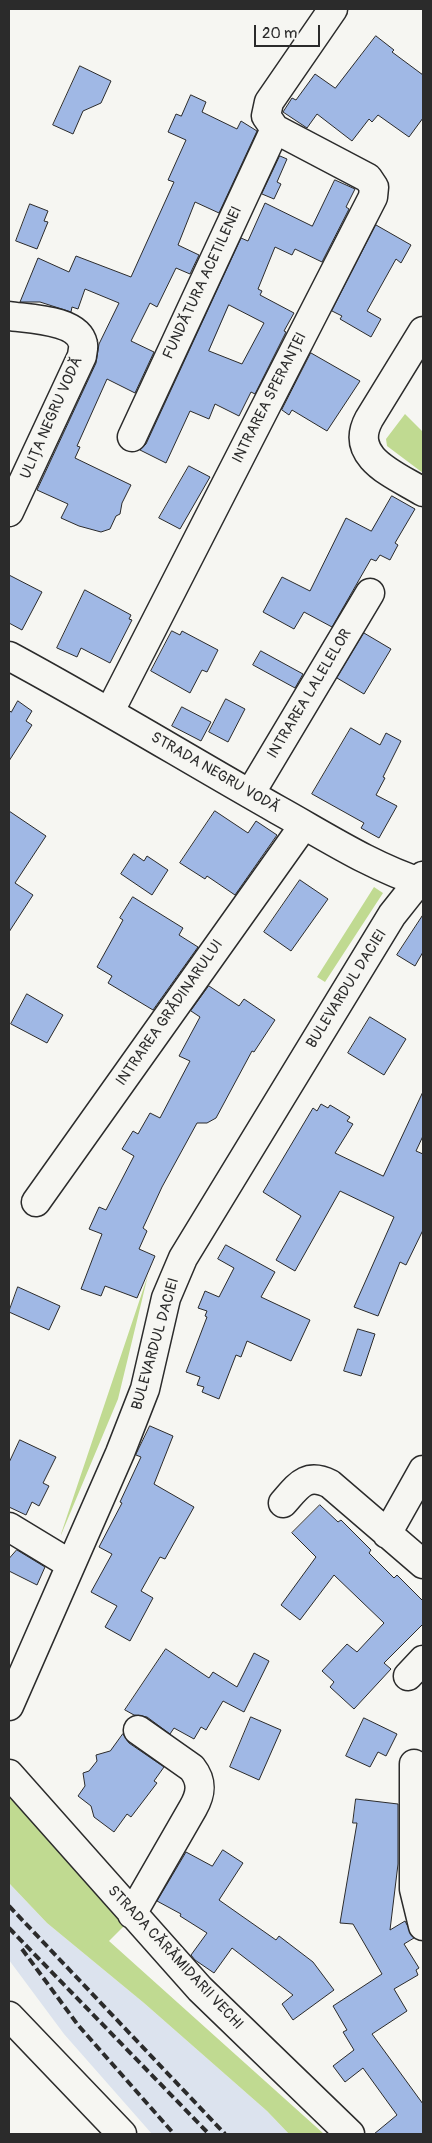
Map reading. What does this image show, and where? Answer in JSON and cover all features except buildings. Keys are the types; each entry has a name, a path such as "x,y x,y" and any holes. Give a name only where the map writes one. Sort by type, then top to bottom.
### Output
{"street":[{"path":"275,129 266,116 269,102 332,9"},
{"name":"FUNDĂTURA ACETILENEI","path":"132,437 275,129"},
{"name":"INTRAREA SPERANȚEI","path":"110,711 372,197 374,187 368,178 275,129"},
{"name":"ULIȚA NEGRU VODĂ","path":"9,316 56,323 67,327 76,333 83,344 82,356 9,512"},
{"path":"423,331 369,419 364,429 363,441 366,452 374,460 423,492"},
{"name":"INTRAREA LALELELOR","path":"250,794 370,594"},
{"name":"STRADA NEGRU VODĂ","path":"9,656 110,711 304,825 393,873 422,880"},
{"name":"INTRAREA GRĂDINARULUI","path":"36,1202 304,825"},
{"name":"BULEVARDUL DACIEI","path":"9,1706 120,1453 145,1389 166,1298 183,1258 392,915 422,880"},
{"path":"388,1534 423,1470"},
{"path":"283,1503 306,1480 314,1478 322,1480 330,1484 423,1564"},
{"path":"9,1527 70,1564"},
{"path":"132,1914 193,1808 200,1791 197,1775 192,1768 138,1730"},
{"path":"414,1764 414,1889 423,1926"},
{"name":"STRADA CĂRĂMIDARII VECHI","path":"9,1774 200,1989 350,2134"},
{"path":"9,2016 122,2134"}],"shaded area":[{"path":"9,1883 47,1923 144,2003 267,2111 289,2134 152,2134 64,2034 9,1960"}],"green space":[{"path":"405,414 423,432 423,473 387,446 386,439"},
{"path":"374,887 383,893 325,982 317,977"},
{"path":"148,1275 118,1399 61,1535 61,1534"},
{"path":"9,1790 128,1922 109,1941 324,2134 289,2134 267,2111 144,2003 47,1923 9,1883"}],"railway":[{"path":"9,1906 225,2134"},
{"path":"9,1928 209,2134"},
{"path":"22,1949 78,2025 174,2134"}]}
